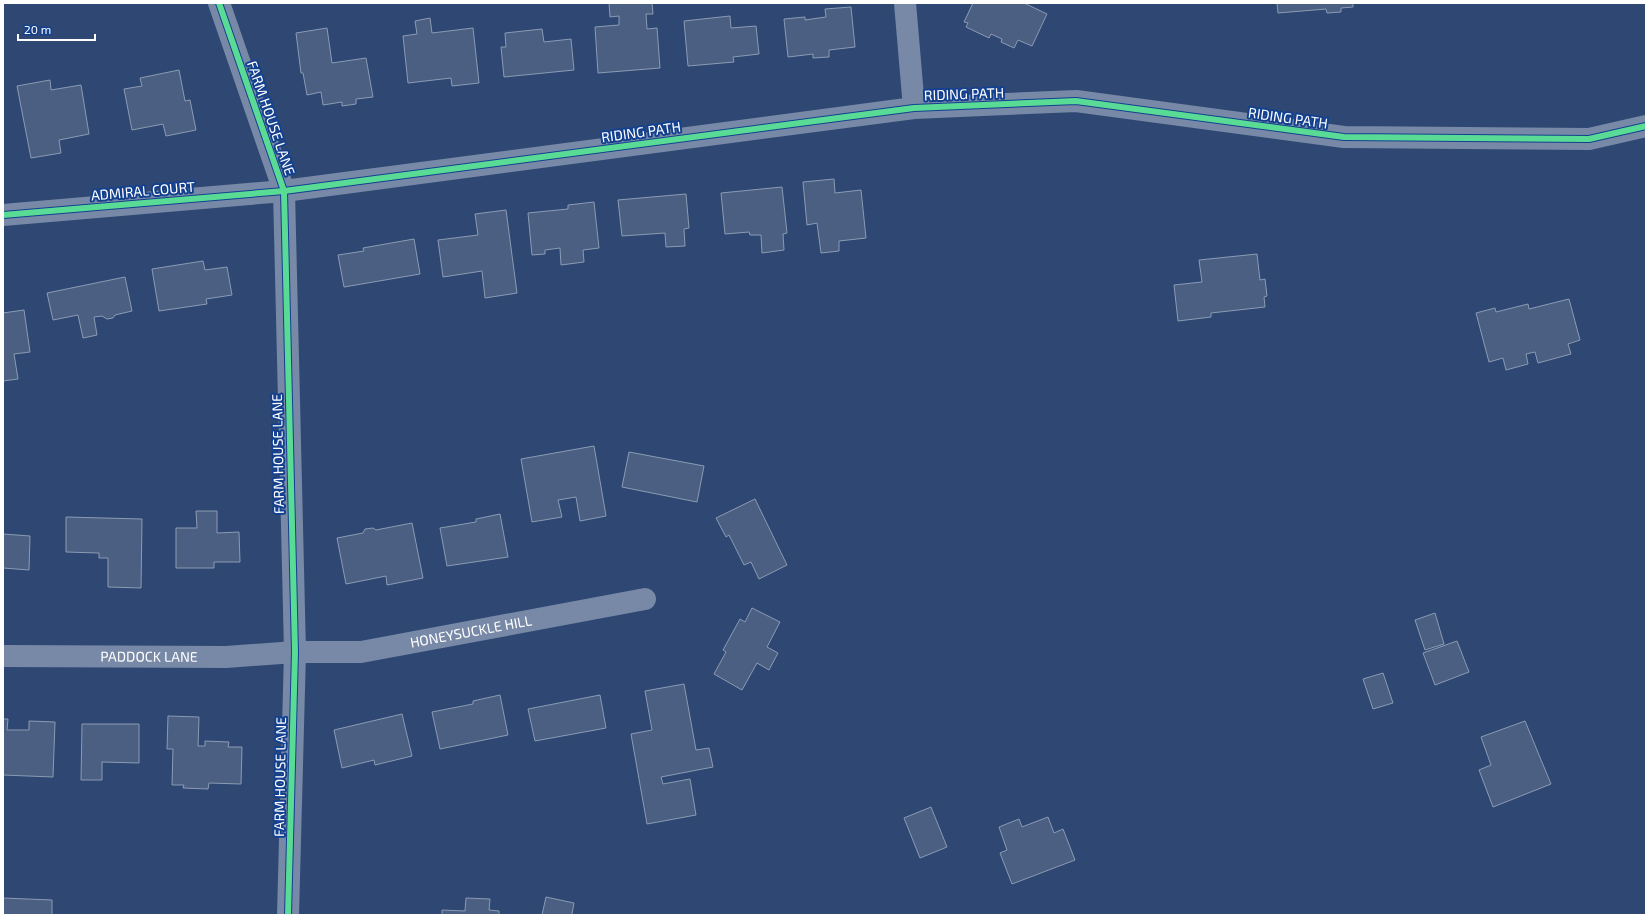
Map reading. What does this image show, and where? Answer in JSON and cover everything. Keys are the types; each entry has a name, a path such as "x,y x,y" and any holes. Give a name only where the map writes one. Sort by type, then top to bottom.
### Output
{"street":[{"name":"FARM HOUSE LANE","path":"219,3 284,191 295,652 288,915"},
{"path":"905,3 914,108"},
{"name":"RIDING PATH","path":"284,191 914,108 1076,101 1344,137 1589,139 1646,126"},
{"name":"ADMIRAL COURT","path":"3,215 284,191"},
{"name":"HONEYSUCKLE HILL","path":"295,652 361,652 645,599"},
{"name":"PADDOCK LANE","path":"3,656 226,657 295,652"}],"building":[{"path":"609,3 652,3 653,14 646,14 647,29 657,28 660,68 598,73 595,27 619,25 619,16 610,17"},
{"path":"973,3 1024,3 1047,14 1032,46 1018,40 1014,48 1001,42 1002,39 991,34 989,38 966,27 968,23 964,22"},
{"path":"1277,3 1353,3 1353,7 1341,8 1341,12 1327,13 1326,9 1278,13"},
{"path":"851,7 855,47 829,50 829,57 813,58 813,54 788,57 784,19 805,17 805,20 826,17 825,9"},
{"path":"730,16 731,28 756,26 759,54 733,57 734,62 688,66 684,21"},
{"path":"430,18 432,33 473,28 479,83 452,86 451,78 408,83 403,36 417,34 415,21"},
{"path":"327,28 332,63 366,58 373,97 356,99 356,104 342,106 342,102 323,105 321,92 307,95 303,73 301,73 296,33"},
{"path":"542,29 544,42 571,39 574,70 504,77 501,47 506,47 505,33"},
{"path":"179,70 185,101 190,100 196,130 166,136 163,124 132,130 124,89 142,86 140,78"},
{"path":"50,80 51,90 81,85 89,134 59,140 61,153 31,158 17,86"},
{"path":"834,179 835,193 861,190 866,238 839,241 839,251 821,253 817,223 807,225 803,182"},
{"path":"782,187 787,233 783,234 784,250 762,253 761,235 750,235 749,232 725,234 721,193"},
{"path":"686,194 689,228 684,229 685,246 666,247 665,233 622,236 618,200"},
{"path":"594,202 599,248 583,250 584,262 561,265 560,248 545,250 545,254 532,255 528,213 568,209 568,205"},
{"path":"506,210 517,293 485,298 482,271 443,277 438,240 478,235 475,214"},
{"path":"414,239 420,274 344,287 338,255 364,251 363,248"},
{"path":"1257,254 1260,280 1265,279 1267,296 1264,297 1265,307 1211,313 1211,317 1178,321 1174,285 1202,282 1199,260"},
{"path":"203,261 205,270 227,267 232,295 206,299 207,304 159,311 152,269"},
{"path":"125,277 132,311 115,315 113,318 107,319 102,316 94,317 97,335 83,338 78,315 53,320 47,293"},
{"path":"1569,299 1580,340 1568,344 1571,354 1538,363 1535,352 1526,354 1528,364 1506,370 1503,358 1489,362 1476,313 1495,308 1496,312 1528,304 1529,309"},
{"path":"24,310 30,352 14,354 18,379 3,381 3,313"},
{"path":"594,446 606,516 580,521 576,497 558,500 562,517 532,522 521,459"},
{"path":"629,452 704,466 697,502 622,487"},
{"path":"755,499 787,565 759,579 751,562 744,565 729,535 726,537 716,518"},
{"path":"196,511 217,511 217,533 239,532 240,562 214,562 214,568 176,568 176,528 197,528"},
{"path":"500,514 508,557 447,566 440,528 476,522 476,519"},
{"path":"66,517 142,519 141,588 108,587 108,558 99,558 99,553 66,552"},
{"path":"412,523 423,578 387,585 386,576 346,584 337,538 363,533 365,529 373,528 376,530"},
{"path":"3,534 30,536 29,570 3,568"},
{"path":"752,608 780,622 767,647 778,653 769,670 757,663 742,690 714,674 726,652 723,650 740,619 745,622"},
{"path":"1435,613 1444,644 1425,650 1415,620"},
{"path":"1457,641 1469,672 1435,685 1423,653"},
{"path":"1383,673 1393,703 1373,709 1363,679"},
{"path":"684,684 696,750 709,748 713,767 661,777 663,784 690,779 696,815 647,824 631,734 652,730 645,691"},
{"path":"500,695 508,735 440,749 432,712 473,704 473,701"},
{"path":"600,695 606,728 535,741 528,709"},
{"path":"402,714 412,756 375,765 374,760 342,768 334,730"},
{"path":"168,716 199,717 198,746 205,746 205,741 229,742 228,747 242,747 241,784 209,783 208,789 183,788 184,785 172,785 173,749 167,749"},
{"path":"3,719 8,719 7,730 29,730 29,721 55,722 53,777 3,775"},
{"path":"1525,721 1551,784 1493,807 1479,770 1491,765 1481,737"},
{"path":"82,724 139,724 139,763 102,762 102,780 81,780"},
{"path":"931,807 947,847 920,858 904,818"},
{"path":"1048,817 1054,833 1063,829 1075,860 1012,884 1000,853 1007,850 999,827 1019,819 1022,827"},
{"path":"546,897 574,903 572,914 575,915 542,915"},
{"path":"3,898 52,900 52,915 3,915"},
{"path":"466,898 490,899 489,910 499,911 499,915 442,915 442,910 465,911"}],"cycle path":[{"path":"219,3 284,191 295,652 288,915"},
{"path":"3,215 284,191 914,108 1076,101 1344,137 1589,139 1646,126"}]}
